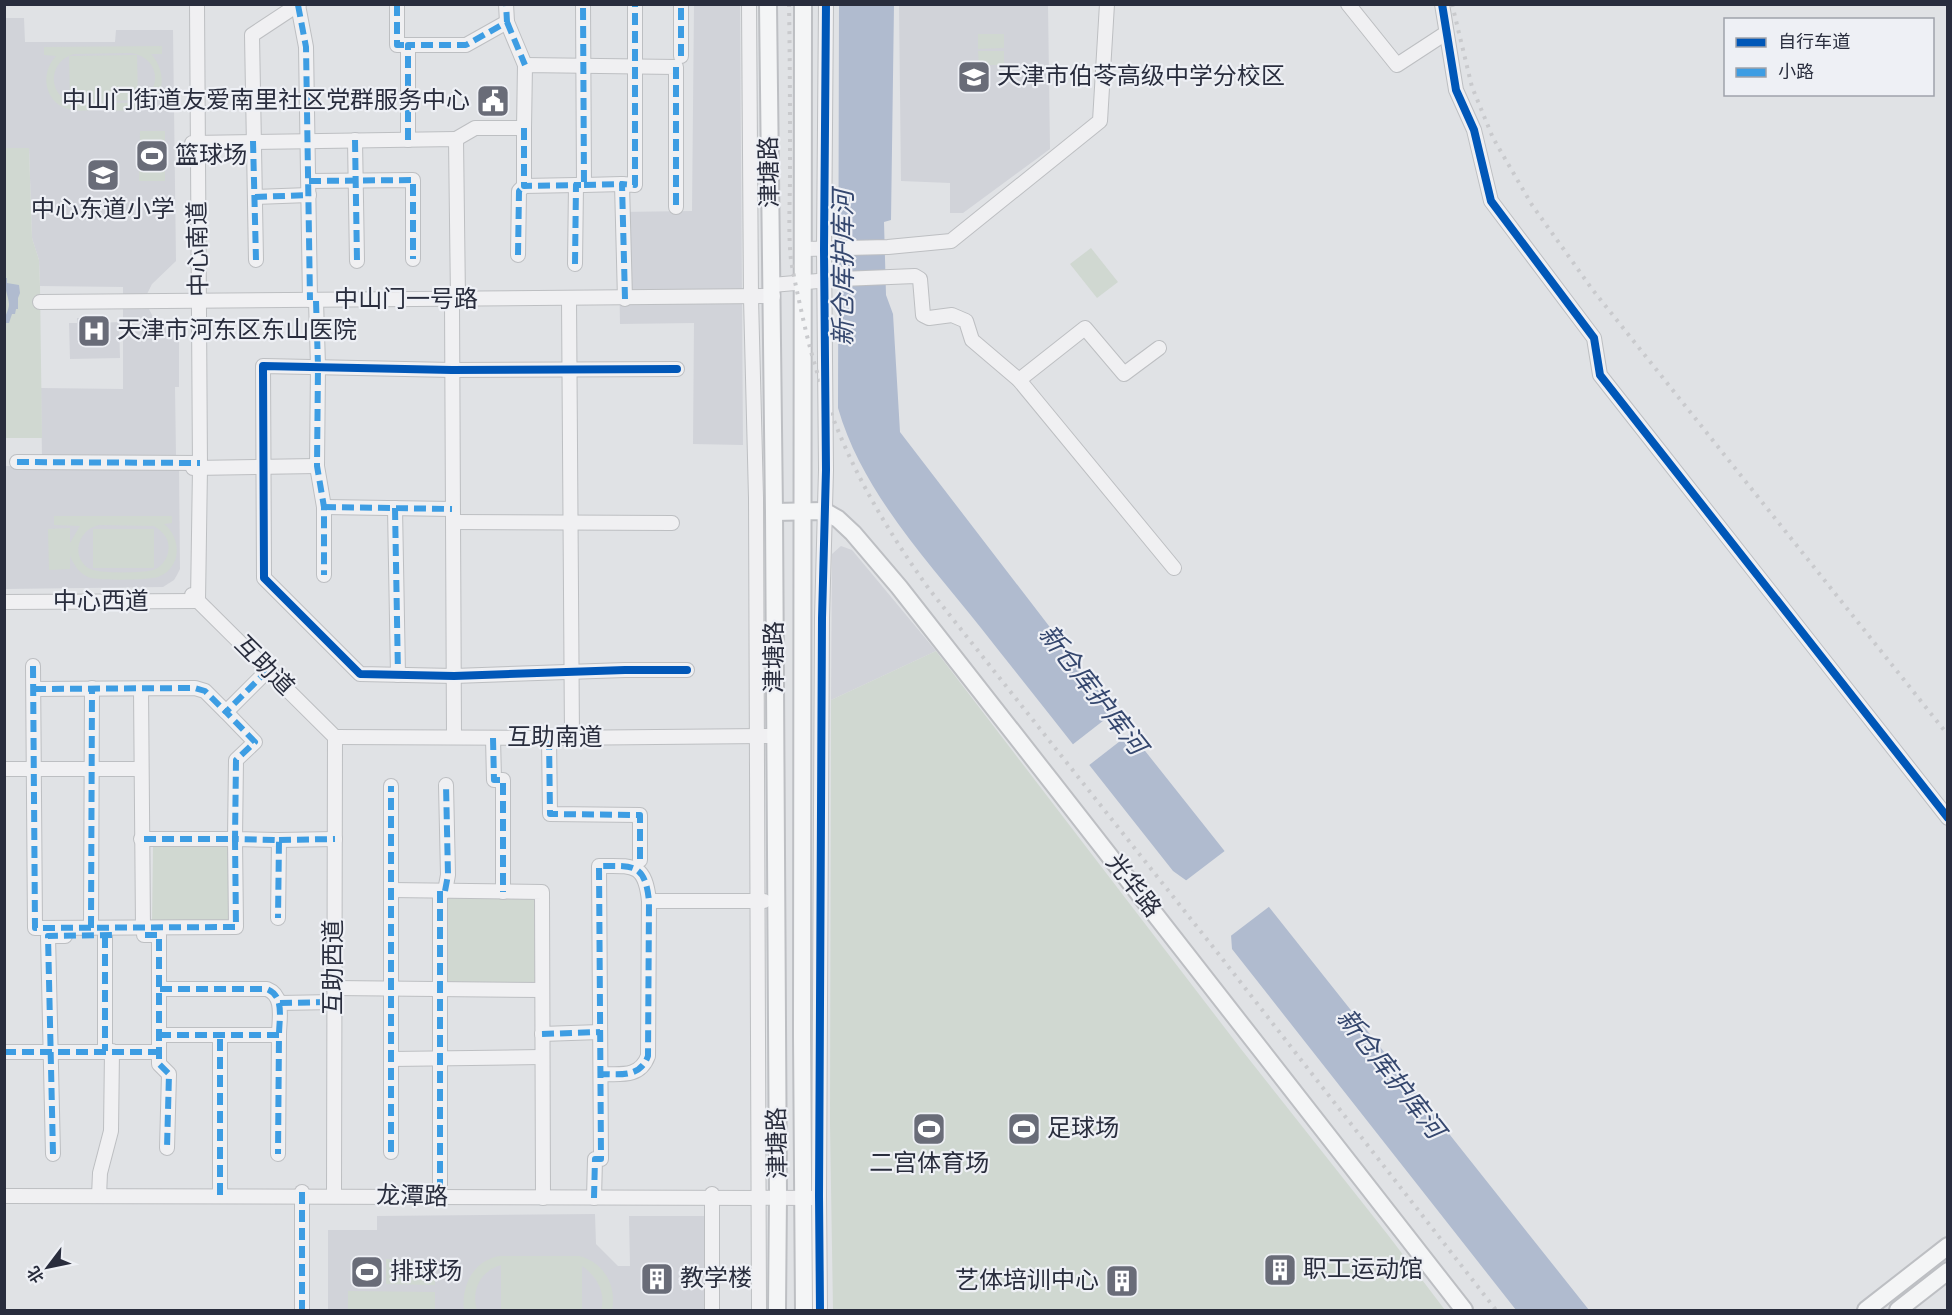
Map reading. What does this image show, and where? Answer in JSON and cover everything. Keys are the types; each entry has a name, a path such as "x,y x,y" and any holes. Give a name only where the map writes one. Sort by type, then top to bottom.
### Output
{"main road":[{"name":"津塘路","path":"768,4 774,512 777,1311"},
{"name":"津塘路","path":"804,4 805,249 802,511 810,1196 804,1311"},
{"path":"774,512 824,511"},
{"name":"光华路","path":"824,511 853,532 898,587 1464,1311"},
{"path":"1866,1311 1947,1246"},
{"path":"1898,1311 1947,1271"}],"street":[{"name":"中心南道","path":"191,4 196,301 195,598"},
{"name":"中心南道","path":"194,143 197,4"},
{"path":"397,4 397,45 466,45 507,22"},
{"path":"506,4 507,22 525,65 524,186"},
{"path":"575,264 580,186 583,4"},
{"path":"518,255 519,191 524,186 634,185 635,4"},
{"path":"681,4 681,56"},
{"path":"749,4 751,298 756,498 759,1311"},
{"path":"820,1311 810,1196 826,470 824,249 826,4"},
{"path":"805,249 888,247 951,241 1100,121 1107,4"},
{"path":"1348,4 1397,65 1446,33"},
{"path":"1442,4 1456,90 1473,130 1491,201 1594,338 1600,375 1947,818"},
{"path":"256,260 252,35 298,5 306,47 313,300 318,366 317,466 324,507 324,575"},
{"path":"408,45 408,140"},
{"path":"525,65 676,67 676,207"},
{"path":"194,143 456,140 475,128 524,128"},
{"path":"355,140 357,261"},
{"path":"454,737 452,370 456,140"},
{"path":"255,196 356,182 413,180 413,259"},
{"path":"622,184 625,299"},
{"name":"中山门一号路","path":"40,302 751,298 772,291 825,281 915,276 920,279 923,315 929,318 952,315 966,321 972,340 1019,380"},
{"path":"569,299 572,738"},
{"path":"1159,348 1124,374 1085,328 1019,380 1174,568"},
{"path":"677,369 452,370 263,366 264,578 360,674 454,676 687,670"},
{"path":"17,462 317,466"},
{"path":"324,507 394,508 571,524 672,523"},
{"path":"394,508 398,675"},
{"name":"中心西道","path":"4,596 195,598"},
{"name":"中心西道","path":"4,602 195,598"},
{"name":"互助道","path":"195,598 335,737"},
{"path":"33,666 35,928 236,927 236,760 255,742 209,695 200,689 34,689"},
{"path":"226,712 268,670"},
{"path":"91,928 92,688"},
{"path":"141,688 142,928"},
{"name":"互助南道","path":"335,737 775,736"},
{"name":"互助西道","path":"334,1194 335,737"},
{"path":"493,738 494,780 503,780 503,892"},
{"path":"549,738 550,814 640,815 640,860"},
{"path":"4,769 141,769"},
{"path":"440,1195 439,989 442,891 448,875 446,785"},
{"path":"391,786 391,1152"},
{"path":"141,839 335,840"},
{"path":"278,918 279,840"},
{"path":"594,1196 596,1159 602,1159 600,1032 599,866 632,866 641,873 648,884 648,1056 642,1067 631,1074 601,1074"},
{"path":"391,890 542,892 543,1196"},
{"path":"649,901 776,901"},
{"path":"53,1154 48,936 159,935 158,1052 159,1064 169,1074 166,1148"},
{"path":"99,1193 100,1173 111,1131 105,936"},
{"path":"160,989 267,989 276,994 280,1003 278,1154"},
{"path":"280,1003 391,989 541,990"},
{"path":"542,1034 600,1032"},
{"path":"159,1035 279,1035"},
{"path":"220,1035 220,1193"},
{"path":"4,1052 158,1052"},
{"path":"392,1059 542,1057"},
{"name":"龙潭路","path":"4,1193 810,1196"},
{"path":"302,1194 302,1311"},
{"path":"712,1196 712,1311"}],"shaded area":[{"path":"694,5 740,5 743,445 693,444 694,323 620,324 618,212 692,211"},
{"name":"天津市伯苓高级中学分校区","path":"899,5 1048,5 1050,149 963,213 950,213 950,183 901,181"},
{"name":"中心东道小学","path":"5,18 24,18 25,42 115,42 116,30 173,30 176,261 152,284 147,294 147,305 153,317 161,325 179,333 179,387 175,387 176,456 42,459 41,388 123,389 123,287 40,286 39,260 32,238 29,148 5,148"},
{"path":"978,34 1004,34 1004,48 978,49"},
{"path":"162,46 162,54 151,54 162,78 159,94 147,106 133,110 79,111 67,109 53,100 49,93 46,78 56,56 44,55 44,47","holes":["131,53 142,56 154,69 154,86 142,99 132,103 70,102 62,97 54,84 54,76 60,63 66,57 74,54"]},
{"path":"978,51 1004,51 1004,65 979,65"},
{"path":"137,55 138,100 70,102 69,56"},
{"name":"篮球场","path":"140,131 165,131 165,181 139,181"},
{"path":"4,148 29,148 32,238 39,260 42,438 5,438"},
{"path":"1091,248 1118,282 1097,298 1070,264"},
{"name":"天津市河东区东山医院","path":"77,318 100,318 100,323 119,322 120,358 70,359 69,323 77,323"},
{"path":"4,466 179,467 180,569 174,580 163,587 5,589"},
{"path":"54,516 172,516 172,523 164,524 174,537 177,552 175,560 166,573 144,579 111,580 88,577 77,568 70,556 70,569 49,570 48,529 70,528 70,543 80,526 54,525","holes":["99,525 154,526 166,537 169,549 164,561 156,569 109,572 93,570 82,563 78,550 79,543 92,527"]},
{"path":"93,529 154,529 154,568 93,568"},
{"path":"841,546 852,550 936,651 831,700 832,554"},
{"path":"936,651 1241,1049 1445,1310 833,1310 830,1124 831,700"},
{"path":"153,846 230,846 229,925 152,924"},
{"path":"536,896 536,985 443,985 443,897"},
{"path":"595,1214 596,1244 618,1266 630,1266 629,1216 709,1216 708,1310 328,1310 328,1230 377,1230 377,1216"},
{"path":"500,1256 579,1256 588,1259 602,1269 607,1276 612,1292 612,1310 601,1310 602,1297 599,1285 582,1266 582,1310 501,1310 501,1265 488,1272 479,1283 475,1296 477,1310 464,1310 465,1292 471,1275 483,1263"},
{"name":"排球场","path":"359,1257 374,1257 374,1287 359,1287"},
{"path":"386,1259 435,1260 435,1285 386,1284"},
{"path":"348,1291 435,1292 435,1310 348,1310"}],"water":[{"name":"新仓库护库河","path":"839,5 894,5 891,220 884,222 886,295 893,314 900,432 1138,742 1589,1310 1516,1310 1232,949 1231,935 1187,881 1173,871 919,551 880,497 863,468 838,408"},
{"path":"5,278 7,278 7,283 19,285 20,293 18,309 15,314 12,314 9,323 5,323 9,304"}],"pier":[{"path":"1117,710 1133,731 1088,766 1072,745"},
{"path":"1226,850 1270,906 1228,938 1184,882"}],"railway":[{"path":"789,4 791,260 811,353 823,390 850,459 867,492 929,589 1217,952 1496,1310"},
{"path":"1452,4 1472,87 1493,138 1532,205 1592,289 1948,735"}],"marked path":[{"path":"397,4 397,45 408,45"},
{"path":"408,140 408,45 466,45 507,22 506,4"},
{"path":"575,264 576,185 584,185 583,4"},
{"path":"625,299 622,184 635,185 635,4"},
{"path":"681,4 681,56"},
{"path":"298,5 306,47 310,300"},
{"path":"507,22 525,65"},
{"path":"676,67 676,207"},
{"path":"524,128 524,186 576,185"},
{"path":"355,140 357,261"},
{"path":"253,141 256,260"},
{"path":"309,181 413,180 413,259"},
{"path":"584,185 622,184"},
{"path":"518,255 519,191 524,186"},
{"path":"255,197 309,195"},
{"path":"316,301 317,466 324,507 324,575"},
{"path":"17,462 200,463"},
{"path":"324,507 452,509"},
{"path":"395,508 398,675"},
{"path":"33,666 35,928 236,927 235,839 141,839"},
{"path":"268,670 226,712 255,742 236,760 235,839 279,840 278,918"},
{"path":"91,928 92,688"},
{"path":"34,689 195,688 205,691 226,712"},
{"path":"493,738 494,780 503,780 503,892"},
{"path":"549,738 550,814 640,815 640,860"},
{"path":"445,891 448,875 446,785"},
{"path":"391,786 391,1152"},
{"path":"279,840 335,839"},
{"path":"594,1198 595,1159 601,1159 599,866 620,866 635,869 640,873 647,888 649,901 648,1056 640,1068 635,1071 622,1074 601,1074"},
{"path":"440,891 440,1197"},
{"path":"53,1154 48,936 112,935"},
{"path":"145,935 159,935 159,1064 169,1074 167,1148"},
{"path":"105,936 105,1051"},
{"path":"160,989 267,989 273,992 279,1002 279,1035"},
{"path":"280,1003 334,1002"},
{"path":"542,1034 600,1032"},
{"path":"159,1035 279,1035 278,1154"},
{"path":"220,1035 220,1195"},
{"path":"4,1052 158,1052"},
{"path":"302,1192 302,1310"}],"cycle path":[{"path":"820,1310 822,618 826,470 824,249 826,4"},
{"path":"1442,4 1456,90 1474,130 1491,201 1594,338 1600,375 1948,818"},
{"path":"677,369 452,370 263,366 264,578 360,674 454,676 687,670"}],"place":[{"name":"天津市伯苓高级中学分校区","path":"974,77"},
{"name":"中山门街道友爱南里社区党群服务中心","path":"493,101"},
{"name":"篮球场","path":"152,156"},
{"name":"中心东道小学","path":"103,175"},
{"name":"天津市河东区东山医院","path":"94,331"},
{"name":"二宫体育场","path":"929,1129"},
{"name":"足球场","path":"1024,1129"},
{"name":"职工运动馆","path":"1280,1270"},
{"name":"排球场","path":"367,1272"},
{"name":"教学楼","path":"657,1279"},
{"name":"艺体培训中心","path":"1122,1281"}]}
